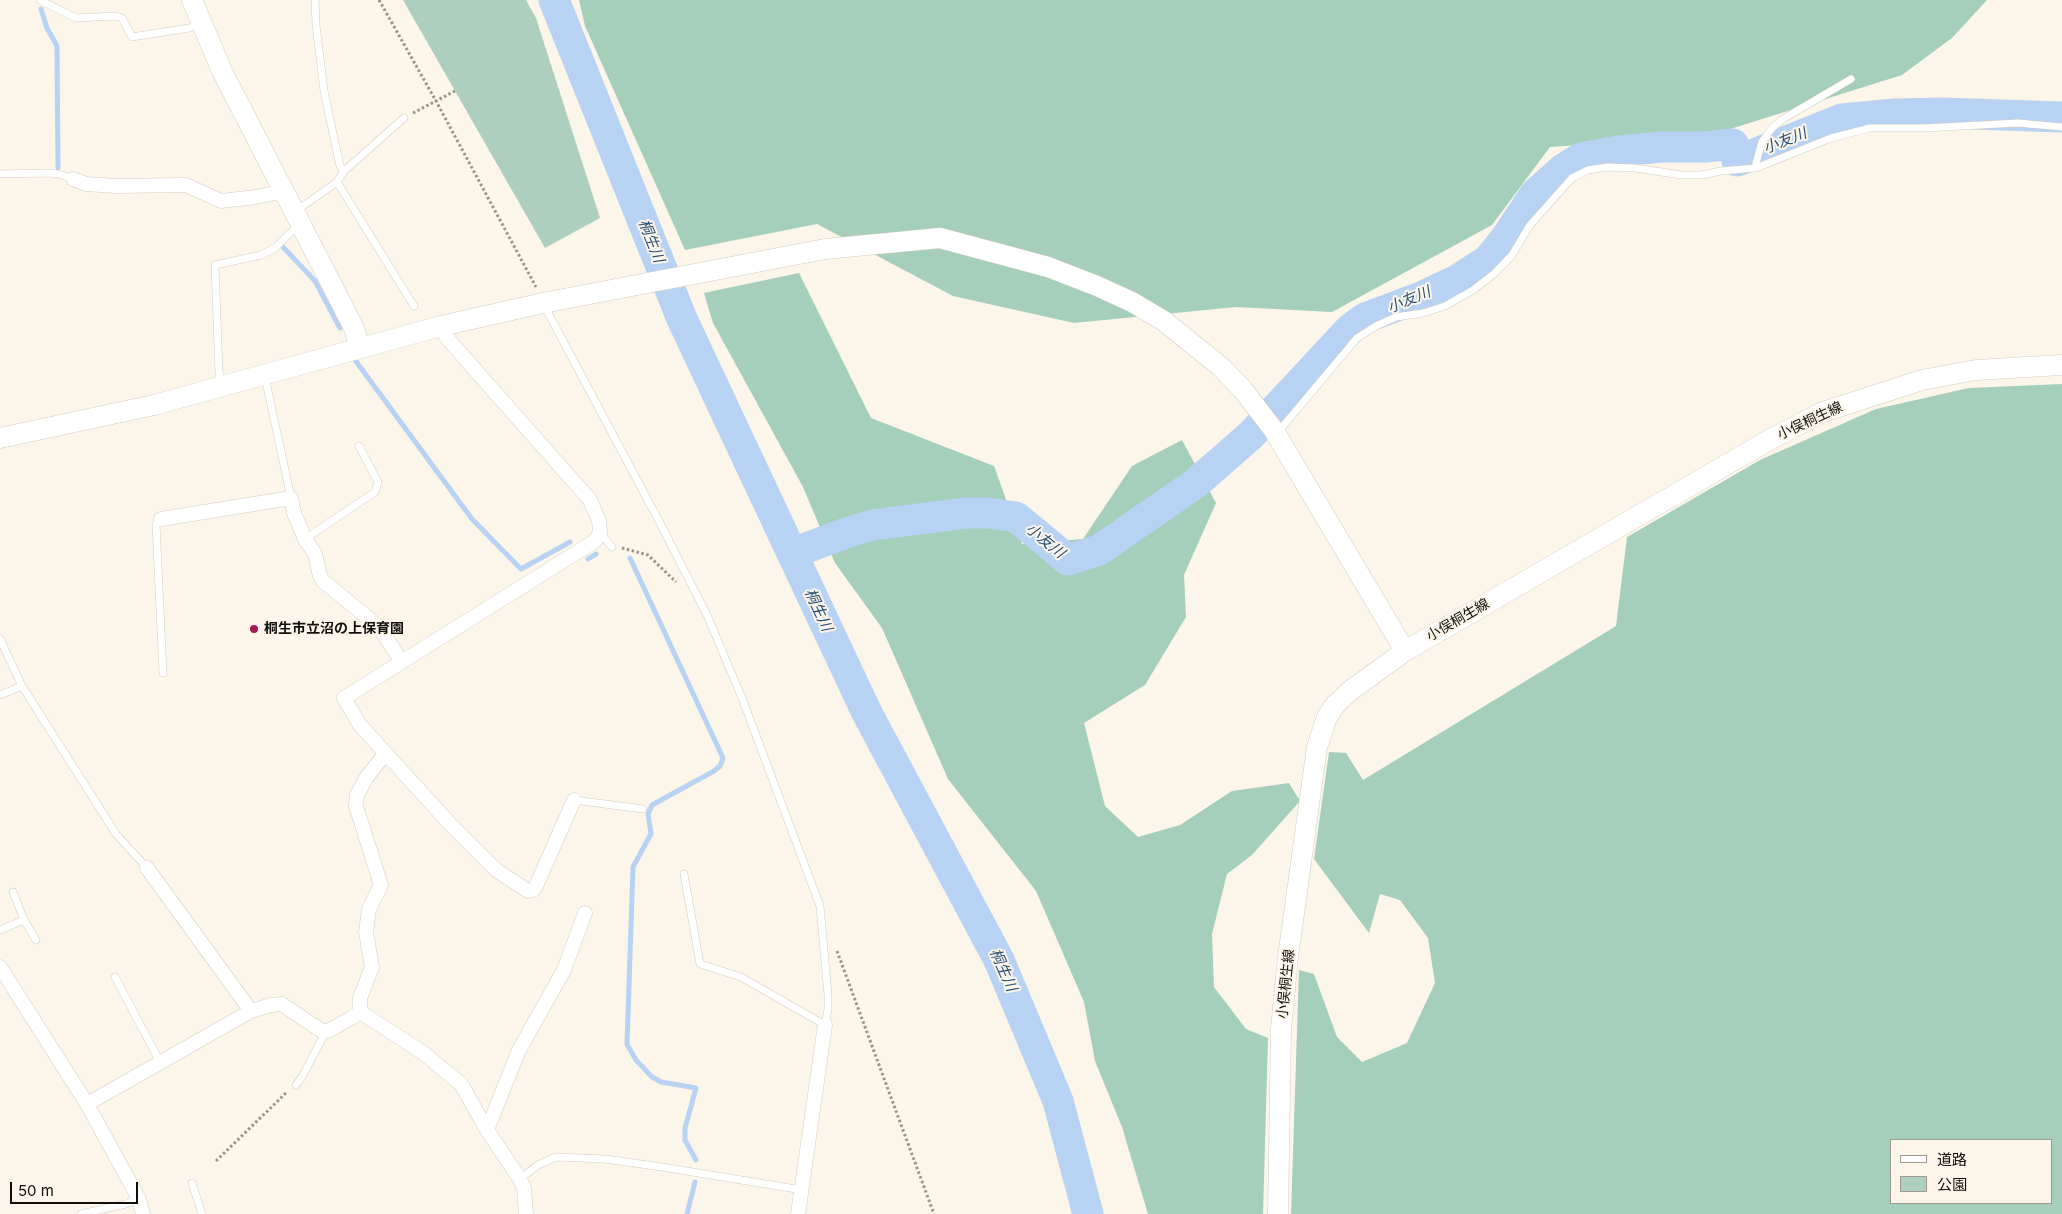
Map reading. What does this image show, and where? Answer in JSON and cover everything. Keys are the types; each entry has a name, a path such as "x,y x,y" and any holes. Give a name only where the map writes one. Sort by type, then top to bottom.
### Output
{"street":[{"path":"192,0 222,71 354,328 360,348"},
{"path":"73,179 86,184 116,186 186,185 192,186 221,201 256,197 284,191"},
{"path":"0,438 154,405 545,299 825,249 940,238 1048,267 1132,302 1164,321 1221,367 1275,432 1405,651"},
{"path":"441,326 447,338 590,500 599,521 600,533 595,541 344,698 360,725 385,754 496,870 528,891 533,890 536,886 574,800"},
{"name":"小俣桐生線","path":"1278,1214 1281,1029 1288,957 1318,748 1327,717 1336,704 1350,690 1405,651 1769,440 1823,412 1922,380 1976,370 2062,365"},
{"path":"161,519 291,498 294,513 305,539 315,554 323,581 379,627 402,662"},
{"path":"360,1012 360,998 372,967 366,932 369,909 381,885 356,806 357,795 366,778 385,754"},
{"path":"147,868 250,1011"},
{"path":"487,1130 519,1050 564,970 585,912"},
{"path":"0,968 87,1104 139,1199 143,1214"},
{"path":"87,1104 250,1011 282,1004 316,1028 326,1031 360,1012"},
{"path":"360,1012 422,1052 461,1084 487,1130 520,1179 524,1188 526,1214"},
{"path":"798,1214 825,1024"}],"lane":[{"path":"40,0 76,18 116,16 122,18 132,37 189,28 201,23"},
{"path":"315,0 324,91 340,166 344,171"},
{"path":"1756,166 1762,142 1772,128 1783,119 1851,79"},
{"path":"223,386 218,373 215,265 261,255 275,248 290,233 298,219 336,182 344,171 406,117"},
{"path":"1275,432 1357,338 1396,317 1423,313 1445,306 1473,290 1495,273 1512,255 1530,225 1572,178 1588,170 1607,167 1635,168 1681,176 1702,175 1756,166 1831,138 1870,128 1924,128 2018,123 2062,128"},
{"path":"0,174 59,174 73,179"},
{"path":"336,182 414,306"},
{"path":"545,299 707,615 742,698 820,906 828,996 825,1024 741,977 700,964 684,874"},
{"path":"264,374 291,498"},
{"path":"305,539 375,492 378,482 359,446"},
{"path":"161,519 156,524 163,674"},
{"path":"600,533 612,547"},
{"path":"0,639 22,686 116,834 147,868"},
{"path":"0,695 22,686"},
{"path":"574,800 643,809"},
{"path":"14,892 24,920 36,940"},
{"path":"0,930 24,920"},
{"path":"115,977 160,1062"},
{"path":"296,1085 326,1031"},
{"path":"520,1179 538,1165 556,1157 604,1159 802,1190"},
{"path":"192,1183 202,1214"},
{"path":"81,1214 126,1204 139,1199"}],"path":[{"path":"379,0 545,299"},
{"path":"406,117 455,91"},
{"path":"612,547 648,555 680,586"},
{"path":"836,948 934,1214"},
{"path":"216,1161 296,1085"}],"green space":[{"path":"403,0 526,0 536,18 600,218 545,248"},
{"path":"579,0 1987,0 1952,38 1902,75 1708,136 1550,147 1492,225 1332,312 1236,307 1074,323 953,296 817,224 685,250 585,26"},
{"path":"799,273 871,418 994,466 1022,544 1083,539 1132,466 1182,440 1216,503 1184,575 1186,617 1145,685 1084,723 1105,806 1138,837 1180,825 1232,791 1289,783 1300,801 1252,855 1227,874 1212,934 1214,987 1246,1029 1268,1038 1263,1214 1148,1214 1122,1127 1095,1061 1084,1002 1036,891 948,779 882,628 835,563 803,487 713,323 704,293"},
{"path":"2062,384 2062,1214 1291,1214 1299,970 1314,974 1337,1037 1362,1062 1407,1043 1435,983 1428,938 1400,900 1380,894 1369,933 1314,859 1329,752 1346,753 1363,780 1616,626 1627,537 1760,460 1876,409 1969,388"}],"waterway":[{"name":"桐生川","path":"554,0 682,319 867,713 999,960 1058,1101 1088,1214"},
{"path":"41,9 47,28 57,46 58,168"},
{"name":"小友川","path":"793,553 872,525 966,513 988,513 1016,517 1068,560 1099,550 1196,483 1251,435 1350,329 1365,318 1421,297 1457,280 1488,260 1505,239 1535,194 1563,169 1581,158 1618,151 1733,144 1737,161 1842,119 1895,114 1942,113 2062,117"},
{"path":"283,247 315,281 340,328"},
{"path":"355,360 472,519 521,569 570,542"},
{"path":"588,559 596,554"},
{"path":"630,558 723,758 720,766 714,771 652,805 648,814 651,834 633,867 627,1044 636,1060 652,1077 661,1082 696,1088 685,1128 685,1140 696,1160"},
{"path":"687,1214 695,1182"}],"place":[{"name":"桐生市立沼の上保育園","path":"254,629"}]}
